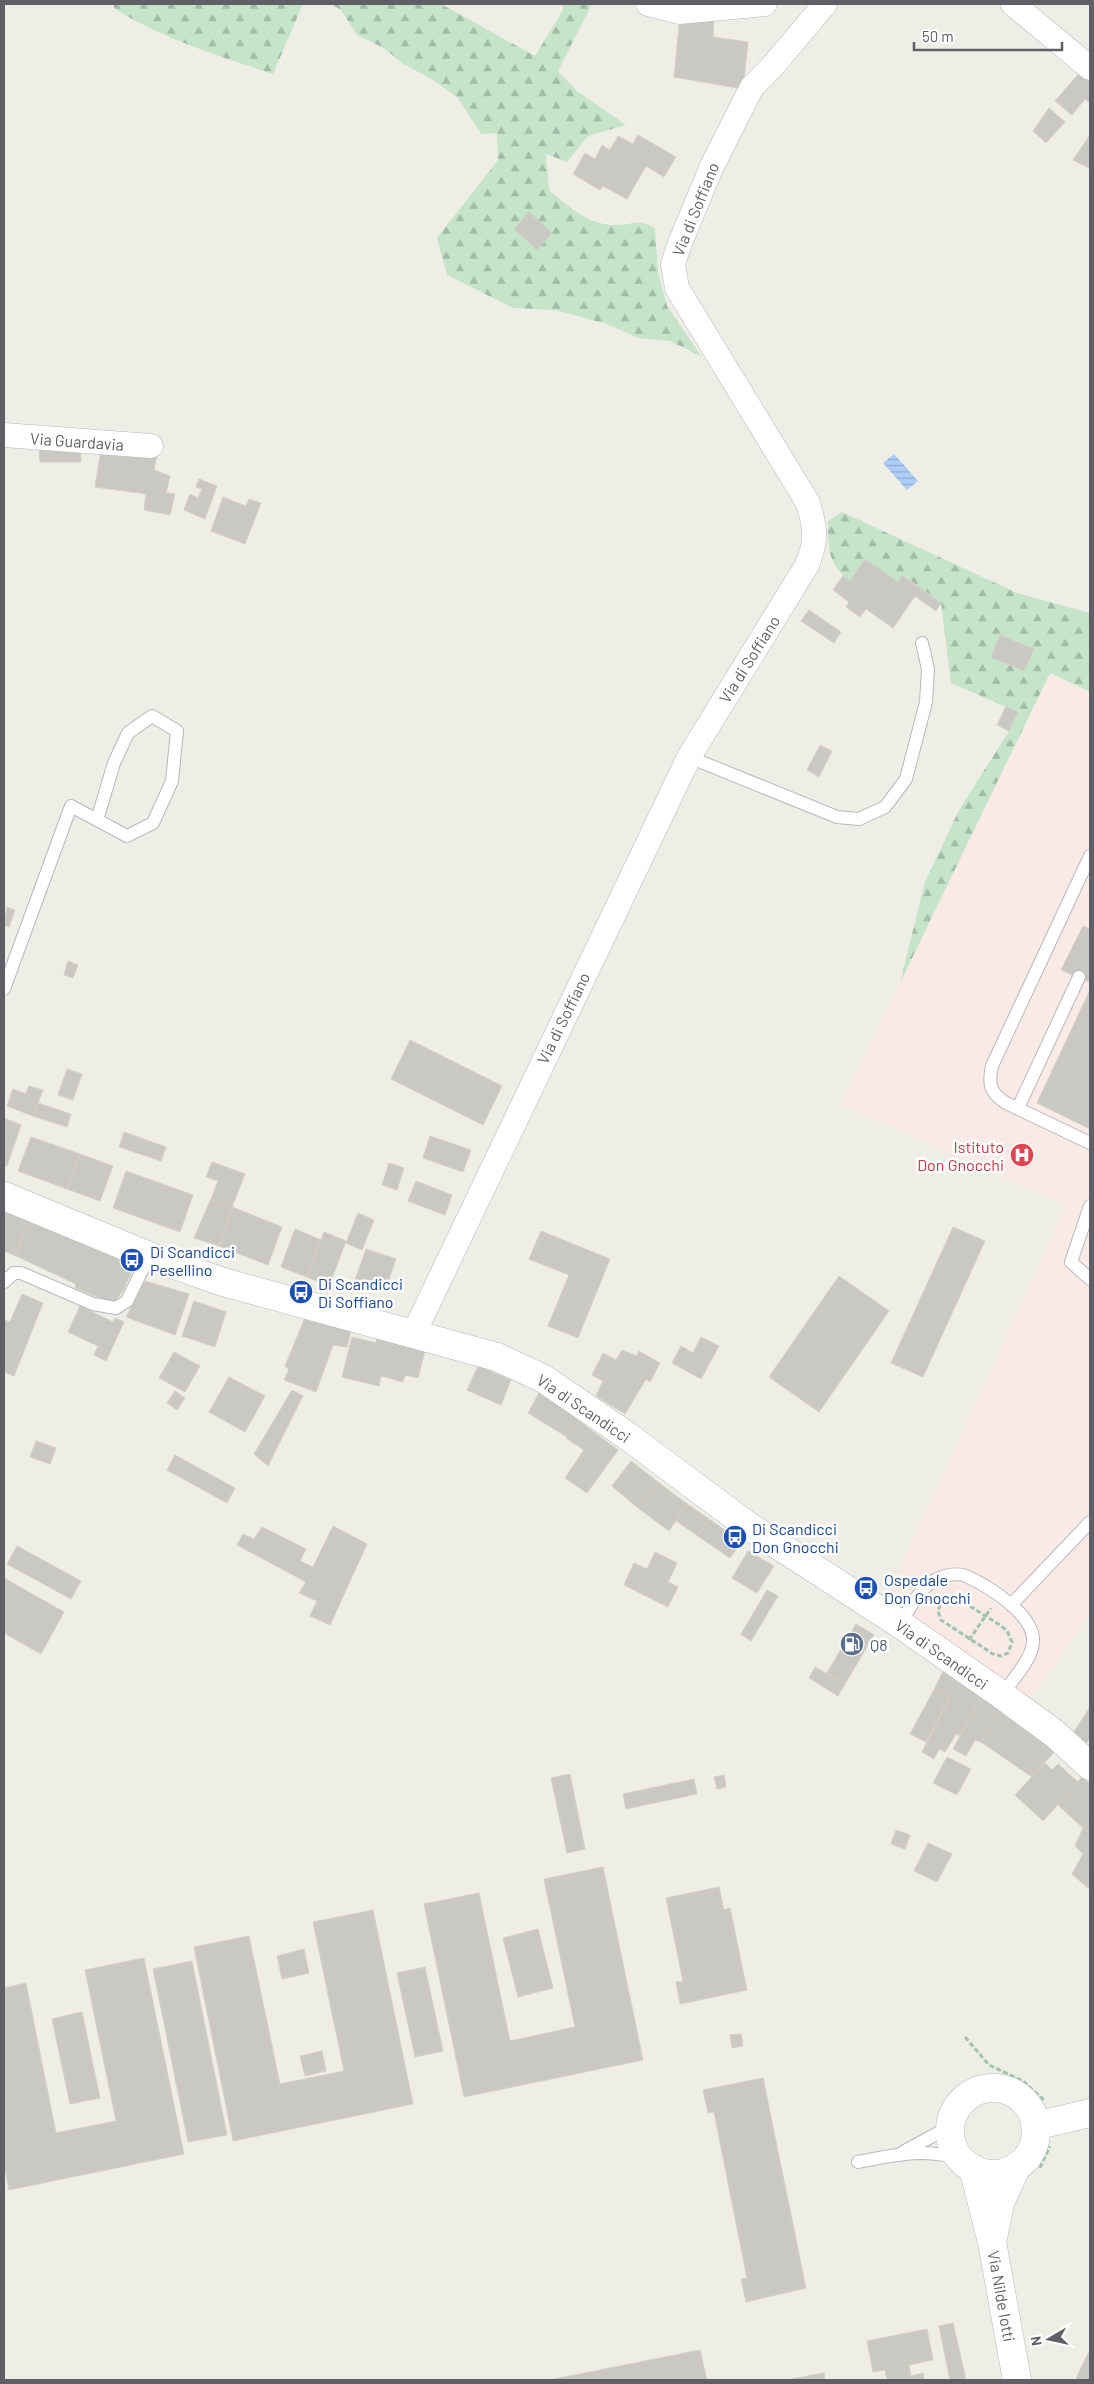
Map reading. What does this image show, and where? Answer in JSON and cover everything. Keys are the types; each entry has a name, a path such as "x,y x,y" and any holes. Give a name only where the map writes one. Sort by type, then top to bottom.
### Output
{"street":[{"path":"648,4 679,12 765,4"},
{"name":"Via di Soffiano","path":"413,1335 690,757 807,565 814,548 816,533 808,503 677,288 673,264 712,166 752,87 771,68 824,4"},
{"path":"1013,4 1090,68"},
{"name":"Via Guardavia","path":"4,435 151,446"},
{"name":"Via di Scandicci","path":"4,1196 149,1256 223,1282 497,1357 544,1379 626,1436 744,1523 900,1624 1002,1695 1055,1734 1090,1766"},
{"path":"951,2123 956,2110 964,2099 976,2092 991,2088 1017,2095 1027,2105 1036,2126 1090,2113"},
{"name":"Via Nilde Iotti","path":"951,2123 953,2146 967,2164 992,2242 1017,2380"},
{"name":"Via Nilde Iotti","path":"992,2242 1000,2203 1017,2166 1031,2151 1036,2126"},
{"path":"967,2164 992,2174 1001,2173 1017,2166"}],"lane":[{"path":"690,757 837,817 859,819 884,807 906,779 926,702 928,669 922,643"},
{"path":"4,989 70,806 97,820 128,836 153,823 172,781 177,731 152,716 128,733 114,763 97,820"},
{"path":"1090,856 992,1066 991,1090 995,1096 1090,1143"},
{"path":"1018,1108 1079,978"},
{"path":"1090,1210 1071,1262 1090,1279"},
{"path":"4,1282 14,1273 21,1273 93,1304 116,1308 127,1300 149,1256"},
{"path":"1011,1605 1090,1522"},
{"path":"900,1624 923,1590 940,1577 950,1575 965,1576 1011,1605 1028,1621 1032,1628 1033,1642 1028,1658 1002,1695"},
{"path":"900,2153 938,2133 951,2123"},
{"path":"858,2162 900,2153 932,2152 967,2164"}],"path":[{"path":"950,1597 957,1598 986,1616 1007,1631 1012,1642 1012,1649 1001,1656 993,1654 969,1640 941,1620 938,1611 941,1602 950,1597"},
{"path":"969,1640 992,1606"}],"shaded area":[{"name":"Istituto Don Gnocchi","path":"1051,672 1090,692 1090,1619 1087,1618 1083,1623 1029,1701 886,1599 1067,1205 841,1104"}],"green space":[{"path":"113,4 303,4 273,74 171,38 132,19 114,8"},
{"path":"331,4 441,4 535,56 563,10 563,4 592,4 558,71 577,91 626,125 588,136 567,162 546,154 549,190 564,203 589,219 617,225 640,223 655,228 658,272 667,306 702,357 670,341 638,338 607,324 555,310 513,308 447,275 437,238 498,160 497,133 481,134 458,98 433,80 402,63 384,48 357,35 341,10"},
{"path":"842,512 1017,593 1090,613 1090,692 1050,673 900,983 925,882 959,810 1009,731 1018,712 951,683 941,603 903,575 898,582 865,559 850,581 842,575 830,554 828,521"}],"water":[{"path":"894,454 918,481 907,490 883,463"}],"building":[{"path":"714,14 713,37 748,42 743,89 674,77 680,16"},
{"path":"1083,69 1090,75 1090,103 1085,99 1072,115 1055,101"},
{"path":"1049,108 1065,122 1046,143 1033,131"},
{"path":"638,135 676,157 664,177 646,166 627,199 603,186 600,190 573,174 585,153 595,159 602,145 610,150 618,136 633,144"},
{"path":"1090,135 1090,163 1089,168 1073,160"},
{"path":"529,212 552,233 537,250 514,229"},
{"path":"39,446 80,446 81,462 40,462"},
{"path":"101,449 157,454 154,470 170,476 166,493 175,494 170,515 144,510 146,494 95,487"},
{"path":"199,479 217,486 205,519 184,510 190,494 198,498 202,489 196,487"},
{"path":"223,497 246,506 249,499 261,503 245,544 211,531"},
{"path":"865,559 898,582 902,575 941,603 936,611 915,596 893,628 866,609 860,617 846,607 849,602 833,590 843,576 850,581"},
{"path":"809,610 841,632 834,643 801,621"},
{"path":"1000,635 1034,649 1024,671 991,657"},
{"path":"1006,706 1018,712 1009,731 997,725"},
{"path":"820,745 832,751 819,777 807,770"},
{"path":"7,907 15,910 9,927 4,925"},
{"path":"1083,926 1090,929 1090,982 1061,970"},
{"path":"68,961 78,965 73,978 64,975"},
{"path":"1090,990 1090,1129 1037,1103"},
{"path":"410,1040 502,1086 483,1125 391,1079"},
{"path":"67,1069 82,1074 73,1100 58,1095"},
{"path":"29,1086 43,1090 33,1116 7,1106 13,1089 26,1094"},
{"path":"38,1103 71,1114 67,1127 33,1116"},
{"path":"4,1118 21,1125 7,1166 4,1165"},
{"path":"124,1132 166,1147 161,1161 119,1147"},
{"path":"430,1136 471,1150 463,1172 423,1158"},
{"path":"31,1137 80,1154 67,1189 18,1171"},
{"path":"80,1154 113,1166 100,1201 67,1189"},
{"path":"212,1162 245,1174 232,1207 211,1199 218,1181 206,1177"},
{"path":"389,1163 404,1168 397,1190 382,1185"},
{"path":"126,1171 193,1195 180,1232 113,1208"},
{"path":"416,1181 452,1195 445,1215 408,1201"},
{"path":"211,1199 232,1207 219,1246 194,1238"},
{"path":"232,1207 282,1227 268,1265 219,1246"},
{"path":"4,1208 30,1220 16,1256 4,1251"},
{"path":"358,1213 374,1220 362,1250 346,1243"},
{"path":"30,1220 135,1265 123,1291 113,1303 75,1288 76,1284 16,1256"},
{"path":"953,1227 985,1241 923,1377 891,1363"},
{"path":"295,1229 321,1240 307,1277 281,1267"},
{"path":"541,1231 610,1259 578,1338 548,1326 569,1275 529,1259"},
{"path":"324,1232 346,1241 329,1286 307,1277"},
{"path":"366,1249 396,1259 385,1291 355,1280"},
{"path":"839,1276 889,1311 819,1412 769,1377"},
{"path":"145,1281 189,1294 175,1335 126,1317"},
{"path":"22,1294 43,1303 14,1376 4,1372 4,1320 10,1322"},
{"path":"194,1301 226,1312 215,1347 182,1336"},
{"path":"80,1306 113,1322 115,1318 124,1322 106,1361 94,1355 98,1346 68,1332"},
{"path":"305,1318 351,1330 347,1347 333,1345 316,1392 284,1380 289,1369 285,1366"},
{"path":"352,1337 376,1343 377,1338 425,1351 418,1378 405,1375 403,1382 381,1376 379,1386 342,1377"},
{"path":"701,1337 719,1346 701,1379 672,1363 681,1346 693,1353"},
{"path":"622,1350 637,1356 639,1351 660,1363 650,1382 646,1379 625,1414 596,1396 603,1381 592,1375 603,1353 616,1360"},
{"path":"174,1352 200,1366 185,1392 159,1378"},
{"path":"478,1366 511,1380 501,1405 467,1390"},
{"path":"229,1377 265,1396 245,1432 209,1412"},
{"path":"292,1390 303,1396 268,1466 254,1454"},
{"path":"175,1391 185,1398 177,1410 167,1403"},
{"path":"539,1393 559,1405 579,1421 567,1437 528,1413"},
{"path":"579,1421 618,1450 587,1493 565,1478 584,1450 566,1438"},
{"path":"36,1441 56,1448 50,1464 30,1457"},
{"path":"175,1455 235,1488 227,1503 167,1470"},
{"path":"631,1461 658,1482 638,1508 612,1486"},
{"path":"658,1482 687,1504 669,1531 638,1508"},
{"path":"687,1504 709,1519 698,1536 676,1521"},
{"path":"709,1519 742,1542 730,1558 698,1536"},
{"path":"333,1526 367,1544 330,1625 310,1616 317,1601 299,1593 306,1582 237,1545 243,1534 254,1539 262,1527 306,1549 300,1561 313,1567"},
{"path":"17,1546 81,1581 71,1599 7,1564"},
{"path":"748,1551 774,1566 757,1593 732,1578"},
{"path":"655,1552 677,1563 668,1582 678,1587 668,1607 624,1585 634,1563 647,1569"},
{"path":"4,1578 64,1612 41,1654 4,1633"},
{"path":"767,1590 778,1596 751,1641 741,1634"},
{"path":"856,1624 874,1635 845,1684 827,1673"},
{"path":"815,1667 845,1684 838,1696 809,1678"},
{"path":"944,1669 983,1694 960,1736 956,1734 945,1752 939,1749 934,1759 922,1752 950,1696 935,1688"},
{"path":"935,1688 950,1696 926,1742 910,1734"},
{"path":"983,1694 1002,1707 981,1742 975,1740 966,1756 953,1749"},
{"path":"1002,1707 1056,1750 1032,1777 981,1742"},
{"path":"1090,1707 1090,1739 1081,1748 1072,1735"},
{"path":"947,1757 971,1769 957,1795 933,1783"},
{"path":"1045,1763 1052,1770 1058,1764 1078,1782 1043,1821 1015,1795"},
{"path":"570,1774 585,1849 567,1853 551,1778"},
{"path":"724,1775 726,1787 717,1789 714,1777"},
{"path":"1082,1777 1090,1784 1090,1820 1083,1828 1058,1805"},
{"path":"694,1779 697,1794 626,1809 623,1794"},
{"path":"1090,1820 1090,1833 1083,1828"},
{"path":"1083,1828 1090,1833 1089,1889 1072,1874 1083,1854 1075,1846"},
{"path":"896,1830 910,1835 905,1849 891,1844"},
{"path":"928,1843 952,1854 937,1882 914,1871"},
{"path":"603,1867 643,2060 464,2097 424,1904 479,1893 510,2041 575,2027 544,1879"},
{"path":"719,1887 724,1910 730,1908 747,1990 680,2004 676,1982 683,1981 666,1898"},
{"path":"373,1910 413,2104 233,2141 194,1947 249,1936 280,2084 344,2071 313,1922"},
{"path":"538,1929 553,1988 518,1997 503,1938"},
{"path":"304,1949 309,1973 282,1979 277,1956"},
{"path":"144,1958 184,2154 9,2190 4,2164 4,1988 26,1983 56,2133 116,2121 85,1970"},
{"path":"192,1961 227,2135 188,2142 153,1969"},
{"path":"425,1967 443,2051 415,2057 397,1973"},
{"path":"82,2012 100,2098 70,2104 52,2019"},
{"path":"741,2034 743,2046 732,2048 730,2035"},
{"path":"322,2051 326,2071 305,2076 300,2056"},
{"path":"763,2078 806,2288 746,2302 741,2279 747,2278 714,2112 708,2113 703,2090"},
{"path":"953,2323 966,2380 950,2380 939,2326"},
{"path":"927,2329 933,2360 909,2365 911,2376 923,2373 924,2380 887,2380 885,2370 873,2372 867,2341"},
{"path":"700,2350 707,2380 550,2380"},
{"path":"1088,2353 1090,2354 1090,2380 1076,2379"},
{"path":"824,2373 825,2380 786,2380"}],"place":[{"name":"Istituto Don Gnocchi","path":"1022,1155"},
{"name":"Di Scandicci Pesellino","path":"132,1260"},
{"name":"Di Scandicci Di Soffiano","path":"301,1292"},
{"name":"Di Scandicci Don Gnocchi","path":"735,1537"},
{"name":"Ospedale Don Gnocchi","path":"866,1588"},
{"name":"Q8","path":"852,1644"}]}
